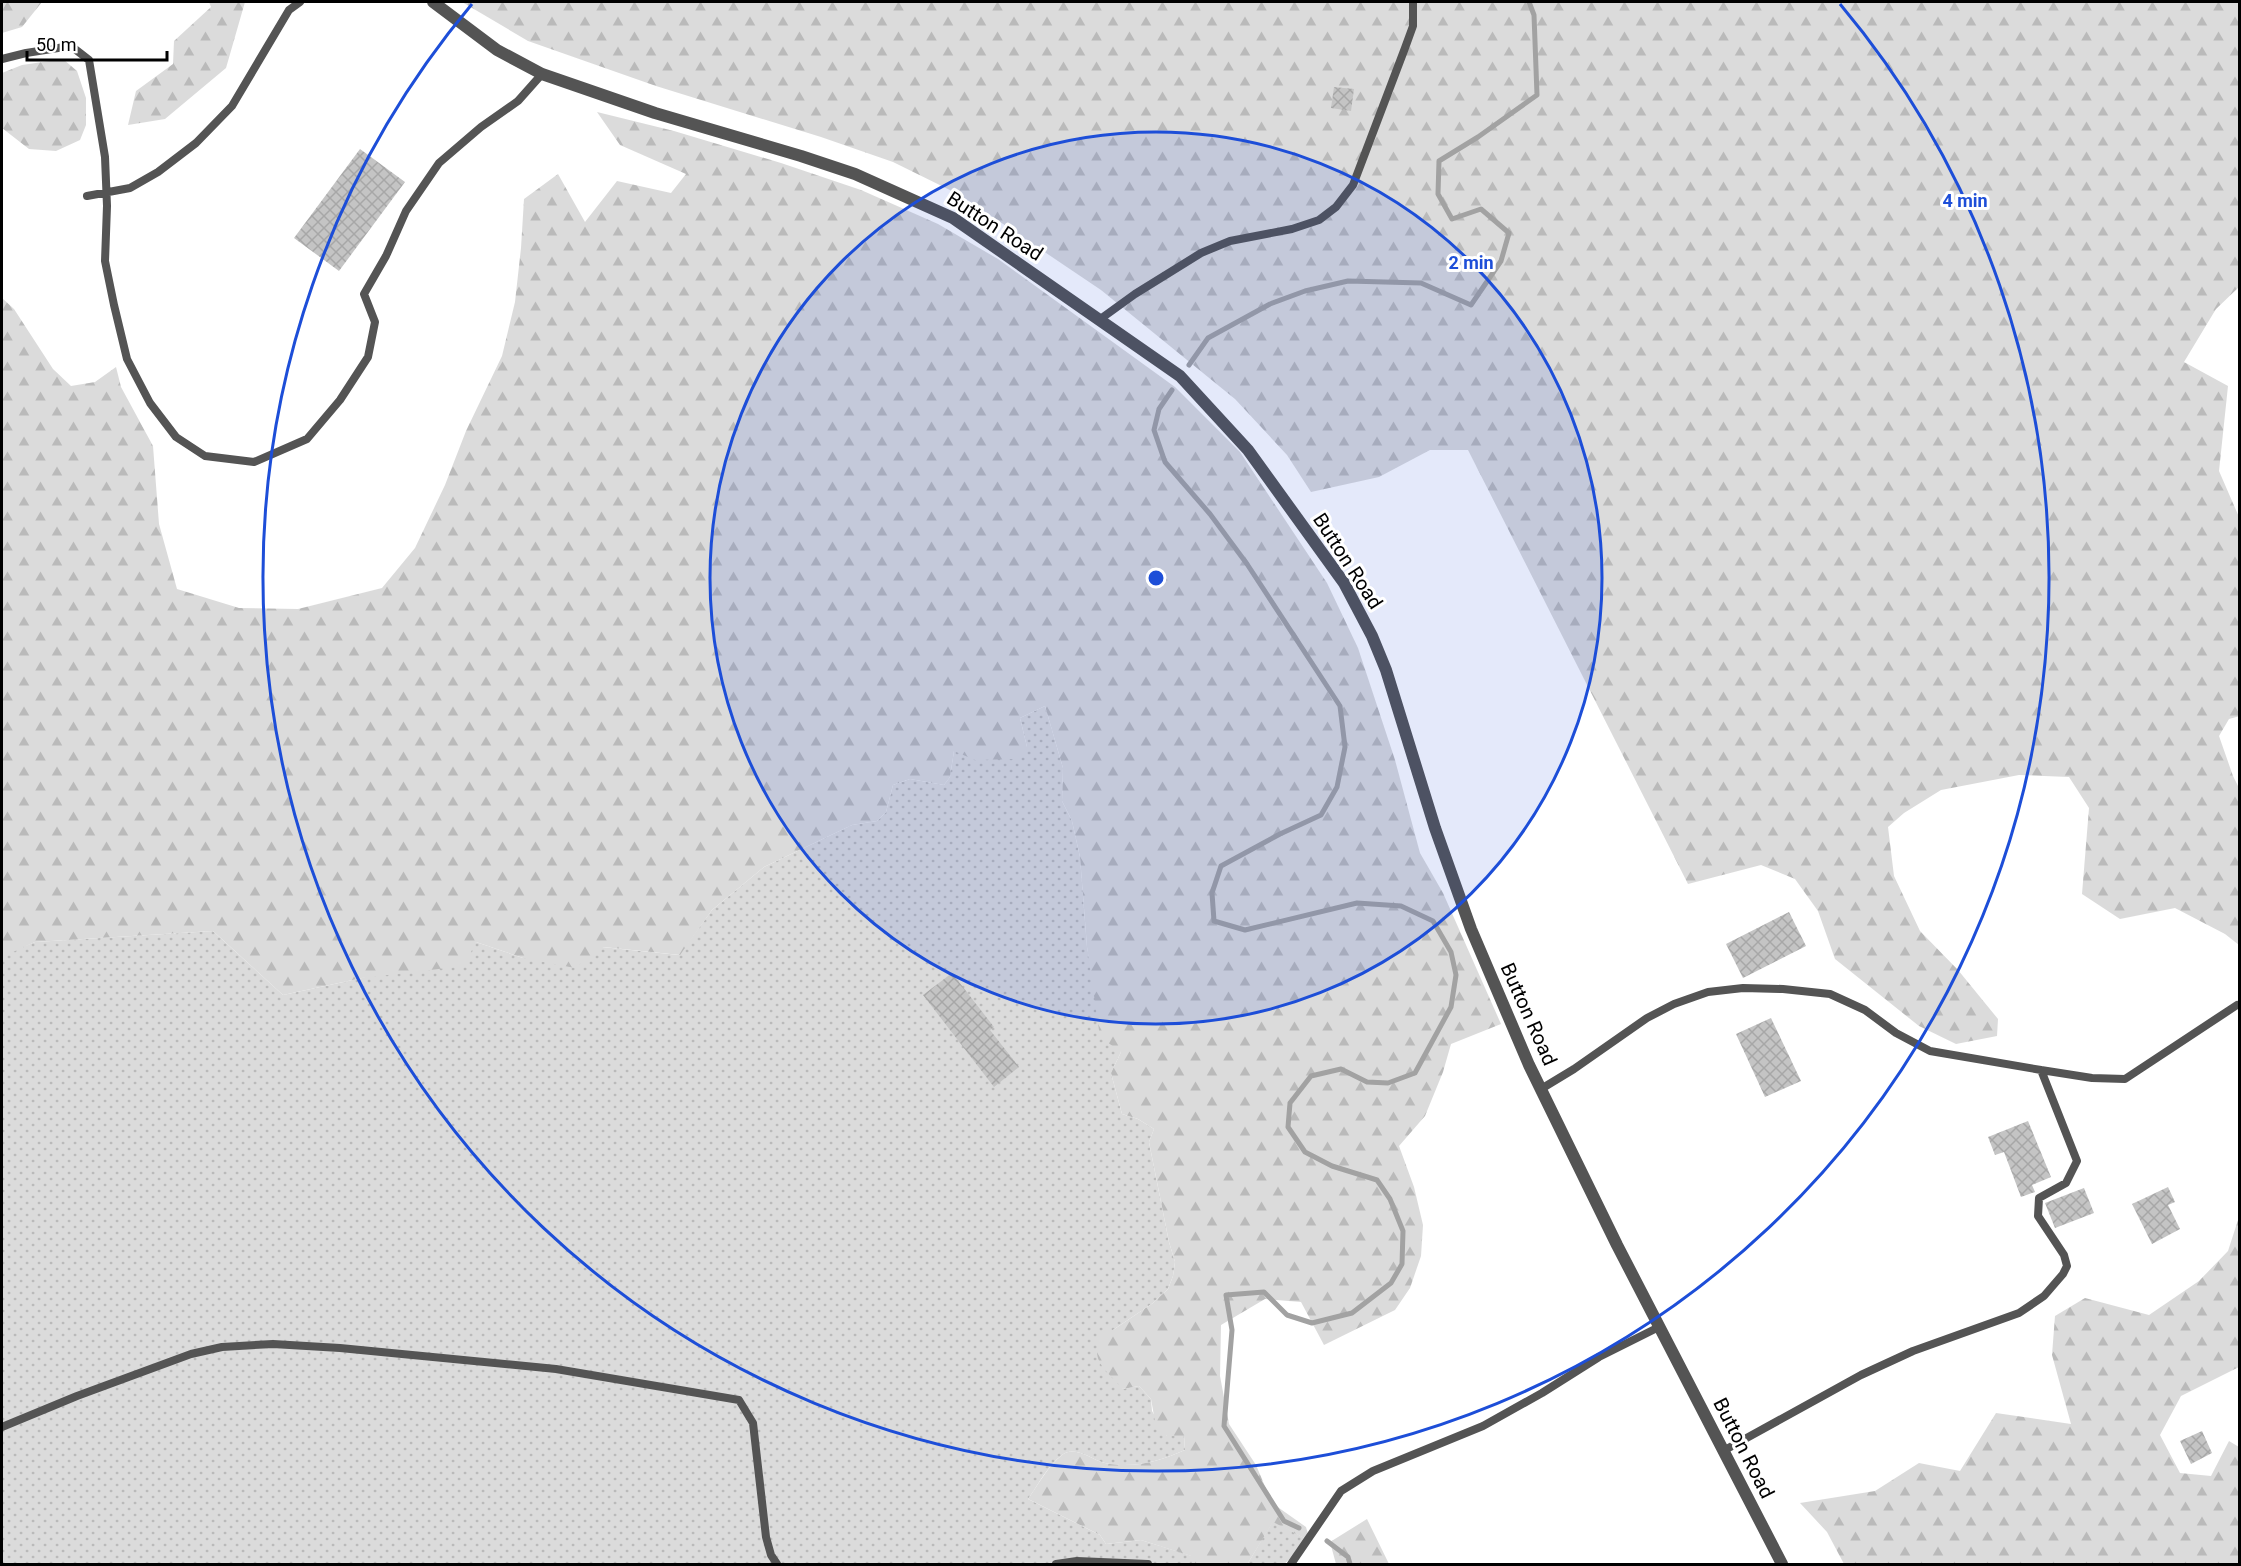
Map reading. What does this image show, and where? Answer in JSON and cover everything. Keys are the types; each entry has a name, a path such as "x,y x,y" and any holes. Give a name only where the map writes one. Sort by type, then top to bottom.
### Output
{"street":[{"name":"Button Road","path":"433,2 497,50 542,74 655,113 855,174 953,218 1180,376 1248,450 1344,583 1372,636 1386,670 1435,828 1471,929 1541,1089 1617,1245 1782,1564"}],"lane":[{"path":"87,196 130,188 158,172 196,143 232,106 289,10 300,2"},
{"path":"1099,320 1135,294 1201,253 1230,241 1292,230 1319,220 1336,207 1353,184 1405,48 1413,26 1413,2"},
{"path":"2,59 71,46 88,60 105,157 107,192 105,261 127,359 150,403 176,436 205,456 254,462 307,439 340,400 368,357 375,322 364,294 386,256 406,211 439,163 481,127 518,101 542,74"},
{"path":"1541,1089 1647,1018 1674,1004 1708,992 1743,988 1830,994 1865,1011 1896,1033 1930,1051 2092,1078 2125,1079 2237,1005"},
{"path":"1723,1451 1802,1406 1913,1351 2019,1313 2044,1296 2063,1274 2067,1266 2064,1255 2038,1216 2039,1198 2066,1183 2077,1161 2041,1070"},
{"path":"1291,1564 1341,1491 1373,1471 1483,1426 1542,1393 1599,1357 1659,1327"},
{"path":"2,1427 191,1354 222,1347 273,1344 340,1348 556,1369 739,1400 753,1423 766,1537 771,1555 777,1564"},
{"path":"1056,1564 1077,1561 1148,1564"}],"green space":[{"path":"2,2 42,2 22,27 2,33"},
{"path":"209,2 245,2 226,68 165,119 128,125 136,91 173,64 174,41 211,7"},
{"path":"462,2 2239,2 2239,287 2216,309 2184,362 2228,386 2219,471 2239,517 2240,716 2229,719 2219,736 2239,788 2239,945 2225,934 2175,908 2120,919 2082,894 2089,808 2069,777 2019,775 1941,790 1904,813 1888,827 1894,876 1920,931 1958,970 1998,1019 1997,1036 1956,1044 1919,1026 1835,959 1818,911 1795,879 1761,865 1688,884 1468,450 1430,450 1379,477 1311,492 1287,455 1235,399 1101,290 960,195 893,162 821,137 656,86 528,41"},
{"path":"63,59 77,71 86,98 86,125 80,140 56,151 29,149 2,128 2,73 22,65"},
{"path":"597,112 674,131 861,190 938,224 998,259 1175,387 1240,452 1327,583 1358,648 1395,760 1420,853 1443,893 1501,1024 1451,1044 1443,1072 1425,1116 1399,1146 1414,1187 1423,1225 1421,1256 1410,1288 1395,1310 1324,1345 1301,1302 1265,1299 1221,1325 1220,1376 1229,1424 1256,1465 1272,1503 1306,1527 1310,1541 1273,1522 1248,1563 1192,1564 1191,1556 1141,1540 1106,1544 1100,1535 1028,1499 1052,1465 1067,1452 1078,1452 1105,1463 1126,1465 1156,1461 1185,1450 1184,1436 1167,1436 1156,1427 1151,1399 1139,1386 1123,1389 1104,1369 1097,1356 1103,1330 1113,1330 1153,1303 1168,1289 1175,1262 1149,1142 1154,1129 1138,1119 1122,1114 1111,1073 1121,1052 1100,1037 1087,947 1080,857 1072,821 1062,801 1063,768 1045,706 1020,718 1027,747 1016,759 975,760 954,751 950,777 944,785 910,779 893,785 886,812 877,821 852,825 764,867 712,910 680,955 603,947 575,968 523,958 476,942 464,966 362,978 283,995 213,931 35,942 2,957 2,298 14,309 53,369 71,386 95,382 116,367 121,387 153,446 159,524 177,589 239,608 298,609 382,588 415,548 445,485 466,431 502,356 515,302 524,199 558,174 585,222 617,181 671,193 686,174 620,145"},
{"path":"1045,706 1063,768 1062,801 1072,821 1080,857 1087,947 1094,985 1121,1052 1111,1073 1122,1114 1138,1119 1154,1129 1149,1142 1175,1262 1168,1289 1153,1303 1113,1330 1103,1330 1123,1389 1139,1386 1151,1399 1152,1411 1167,1436 1184,1436 1185,1450 1156,1461 1126,1465 1105,1463 1078,1452 1067,1452 1052,1464 1028,1499 1100,1535 1106,1544 1141,1540 1192,1556 1192,1564 2,1564 3,955 35,942 213,931 283,995 362,978 476,942 523,958 602,947 679,955 712,910 764,867 852,825 877,821 886,812 893,785 910,779 944,785 950,777 954,751 1027,747 1020,718"},
{"path":"2239,1217 2239,1367 2181,1396 2160,1435 2180,1473 2211,1476 2229,1441 2239,1447 2239,1564 1844,1564 1827,1532 1800,1503 1875,1491 1919,1463 1960,1471 1996,1413 2071,1424 2052,1355 2055,1316 2085,1298 2149,1315 2199,1281 2228,1251"},
{"path":"1367,1519 1389,1564 1336,1564 1330,1542"},
{"path":"1273,1521 1310,1541 1284,1564 1244,1564 1248,1563"}],"building":[{"path":"1334,87 1354,89 1351,111 1331,108"},
{"path":"360,149 405,182 339,271 294,238"},
{"path":"1789,912 1806,946 1743,978 1726,944"},
{"path":"952,973 994,1027 990,1030 1019,1067 994,1087 923,995"},
{"path":"1771,1018 1801,1081 1765,1097 1736,1034"},
{"path":"2028,1121 2051,1177 2032,1185 2035,1192 2021,1197 2004,1152 1995,1155 1988,1137"},
{"path":"2168,1187 2175,1202 2168,1205 2180,1229 2152,1244 2132,1204"},
{"path":"2084,1188 2094,1213 2055,1228 2045,1203"},
{"path":"2202,1431 2212,1453 2191,1464 2180,1441"}],"waterway":[{"path":"1189,365 1208,338 1270,304 1305,291 1348,281 1421,283 1471,305 1501,261 1509,233 1481,209 1452,219 1438,194 1439,161 1478,137 1537,95 1534,15 1529,2"},
{"path":"1172,390 1159,409 1154,430 1165,462 1210,514 1247,564 1340,706 1345,747 1337,787 1321,815 1221,866 1212,893 1214,921 1245,930 1357,903 1401,906 1433,921 1451,952 1456,975 1451,1007 1415,1073 1388,1083 1367,1082 1341,1069 1311,1076 1290,1103 1288,1127 1305,1152 1332,1166 1377,1180 1390,1199 1403,1231 1402,1264 1391,1283 1352,1313 1312,1323 1287,1315 1264,1292 1226,1295 1232,1330 1224,1426 1284,1521 1299,1528"},
{"path":"1327,1541 1348,1557 1350,1564"}]}
